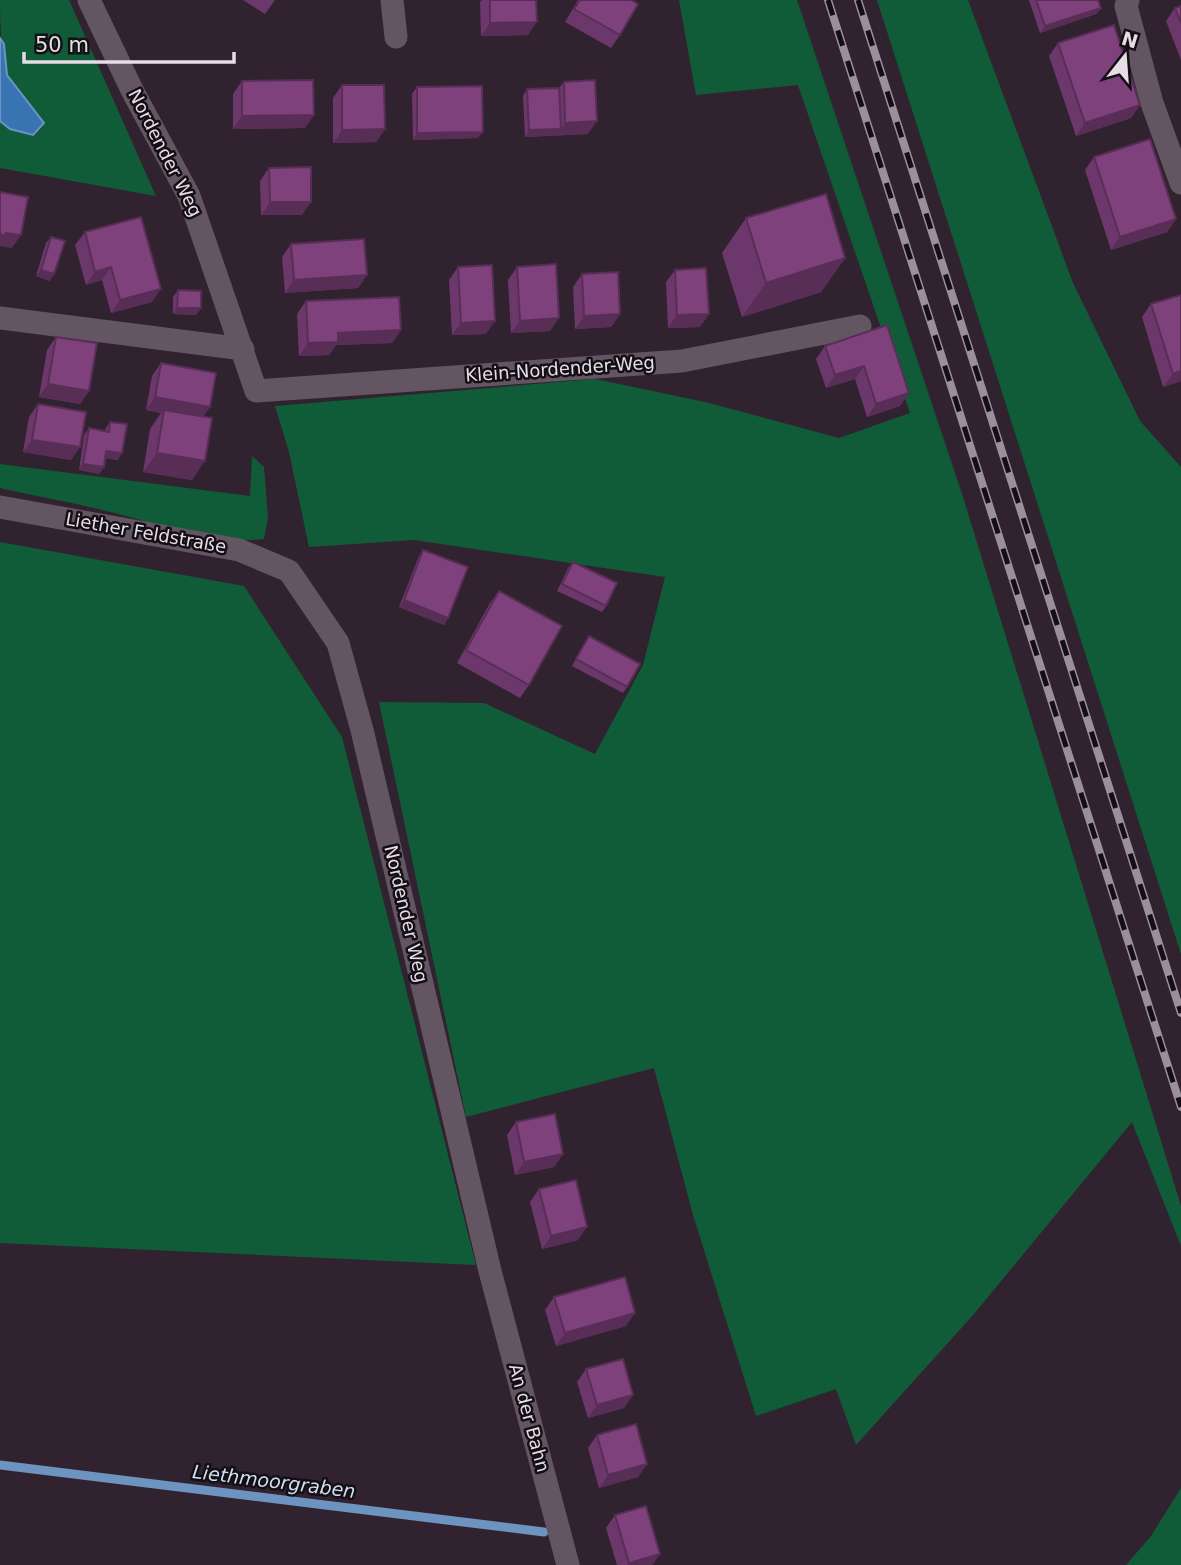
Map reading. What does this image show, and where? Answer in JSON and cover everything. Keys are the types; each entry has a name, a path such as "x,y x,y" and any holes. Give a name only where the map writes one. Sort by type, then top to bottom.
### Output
{"street":[{"name":"Nordender Weg","path":"89,0 132,90 189,196 256,391"},
{"path":"392,0 396,37"},
{"path":"1128,0 1126,6 1152,103 1181,183"},
{"path":"0,318 243,349"},
{"name":"Klein-Nordender-Weg","path":"256,391 682,361 860,326"},
{"name":"Liether Feldstraße","path":"0,507 239,550 289,571"},
{"name":"Nordender Weg","path":"289,571 338,643 362,730 490,1271"},
{"name":"An der Bahn","path":"490,1271 568,1565"}],"green space":[{"path":"0,0 69,0 156,196 0,168 0,121 10,129 33,107 8,77 1,40"},
{"path":"679,0 797,0 963,497 1181,1206 1181,1246 1132,1122 974,1314 856,1445 836,1389 756,1416 693,1215 654,1068 466,1117 379,702 484,703 595,754 643,665 665,577 414,540 309,547 289,452 275,406 595,379 705,402 839,438 910,413 798,85 696,95"},
{"path":"877,0 968,0 1073,283 1140,421 1181,467 1181,954"},
{"path":"252,456 264,467 268,518 264,539 204,536 0,488 0,464 250,496"},
{"path":"0,542 244,586 342,737 476,1265 0,1243"},
{"path":"1181,1488 1181,1565 1126,1565 1151,1536"}],"water":[{"path":"0,38 4,44 7,75 44,123 33,135 10,129 0,121"}],"building":[{"path":"490,0 536,0 537,22 490,23"},
{"path":"580,0 631,0 638,4 620,35 574,9"},
{"path":"1036,0 1098,0 1101,8 1045,26"},
{"path":"1181,6 1181,23 1175,8"},
{"path":"1114,25 1140,105 1085,123 1058,43"},
{"path":"313,80 314,115 242,116 242,81"},
{"path":"595,80 597,121 565,123 564,82"},
{"path":"342,85 384,85 385,129 342,130"},
{"path":"482,86 483,132 417,133 417,87"},
{"path":"559,88 561,129 529,130 527,89"},
{"path":"1150,139 1176,219 1120,237 1094,157"},
{"path":"311,167 311,202 270,202 269,168"},
{"path":"0,192 28,197 21,235 0,234"},
{"path":"826,194 845,258 766,283 746,218"},
{"path":"141,217 161,289 120,300 111,267 95,272 85,232"},
{"path":"51,237 65,241 54,274 41,270"},
{"path":"364,239 367,275 294,280 291,244"},
{"path":"556,264 559,318 520,321 517,267"},
{"path":"492,265 495,321 461,323 458,267"},
{"path":"706,268 709,314 677,315 675,270"},
{"path":"618,272 620,314 584,316 582,274"},
{"path":"178,290 201,291 201,308 177,308"},
{"path":"1181,295 1181,371 1173,374 1151,304"},
{"path":"399,297 401,330 338,333 338,342 308,343 306,301"},
{"path":"887,325 909,393 876,404 864,366 835,375 825,346"},
{"path":"56,337 97,343 89,391 48,384"},
{"path":"161,363 216,373 210,407 155,397"},
{"path":"38,404 86,412 80,447 32,440"},
{"path":"164,410 212,418 205,461 157,453"},
{"path":"110,422 127,424 122,453 106,451 104,467 83,464 89,428 109,432"},
{"path":"423,550 468,567 448,618 404,600"},
{"path":"573,562 617,583 606,606 562,584"},
{"path":"499,591 562,626 529,685 466,650"},
{"path":"589,636 640,664 627,687 576,659"},
{"path":"555,1114 563,1154 524,1162 516,1122"},
{"path":"576,1180 587,1227 551,1236 539,1189"},
{"path":"625,1277 635,1313 565,1333 554,1297"},
{"path":"623,1359 633,1395 597,1405 586,1369"},
{"path":"636,1424 647,1464 608,1475 597,1435"},
{"path":"646,1506 660,1554 629,1563 615,1515"}],"waterway":[{"name":"Liethmoorgraben","path":"0,1465 544,1532"}],"railway":[{"path":"828,0 1181,1107"},
{"path":"858,0 1181,1013"}]}
